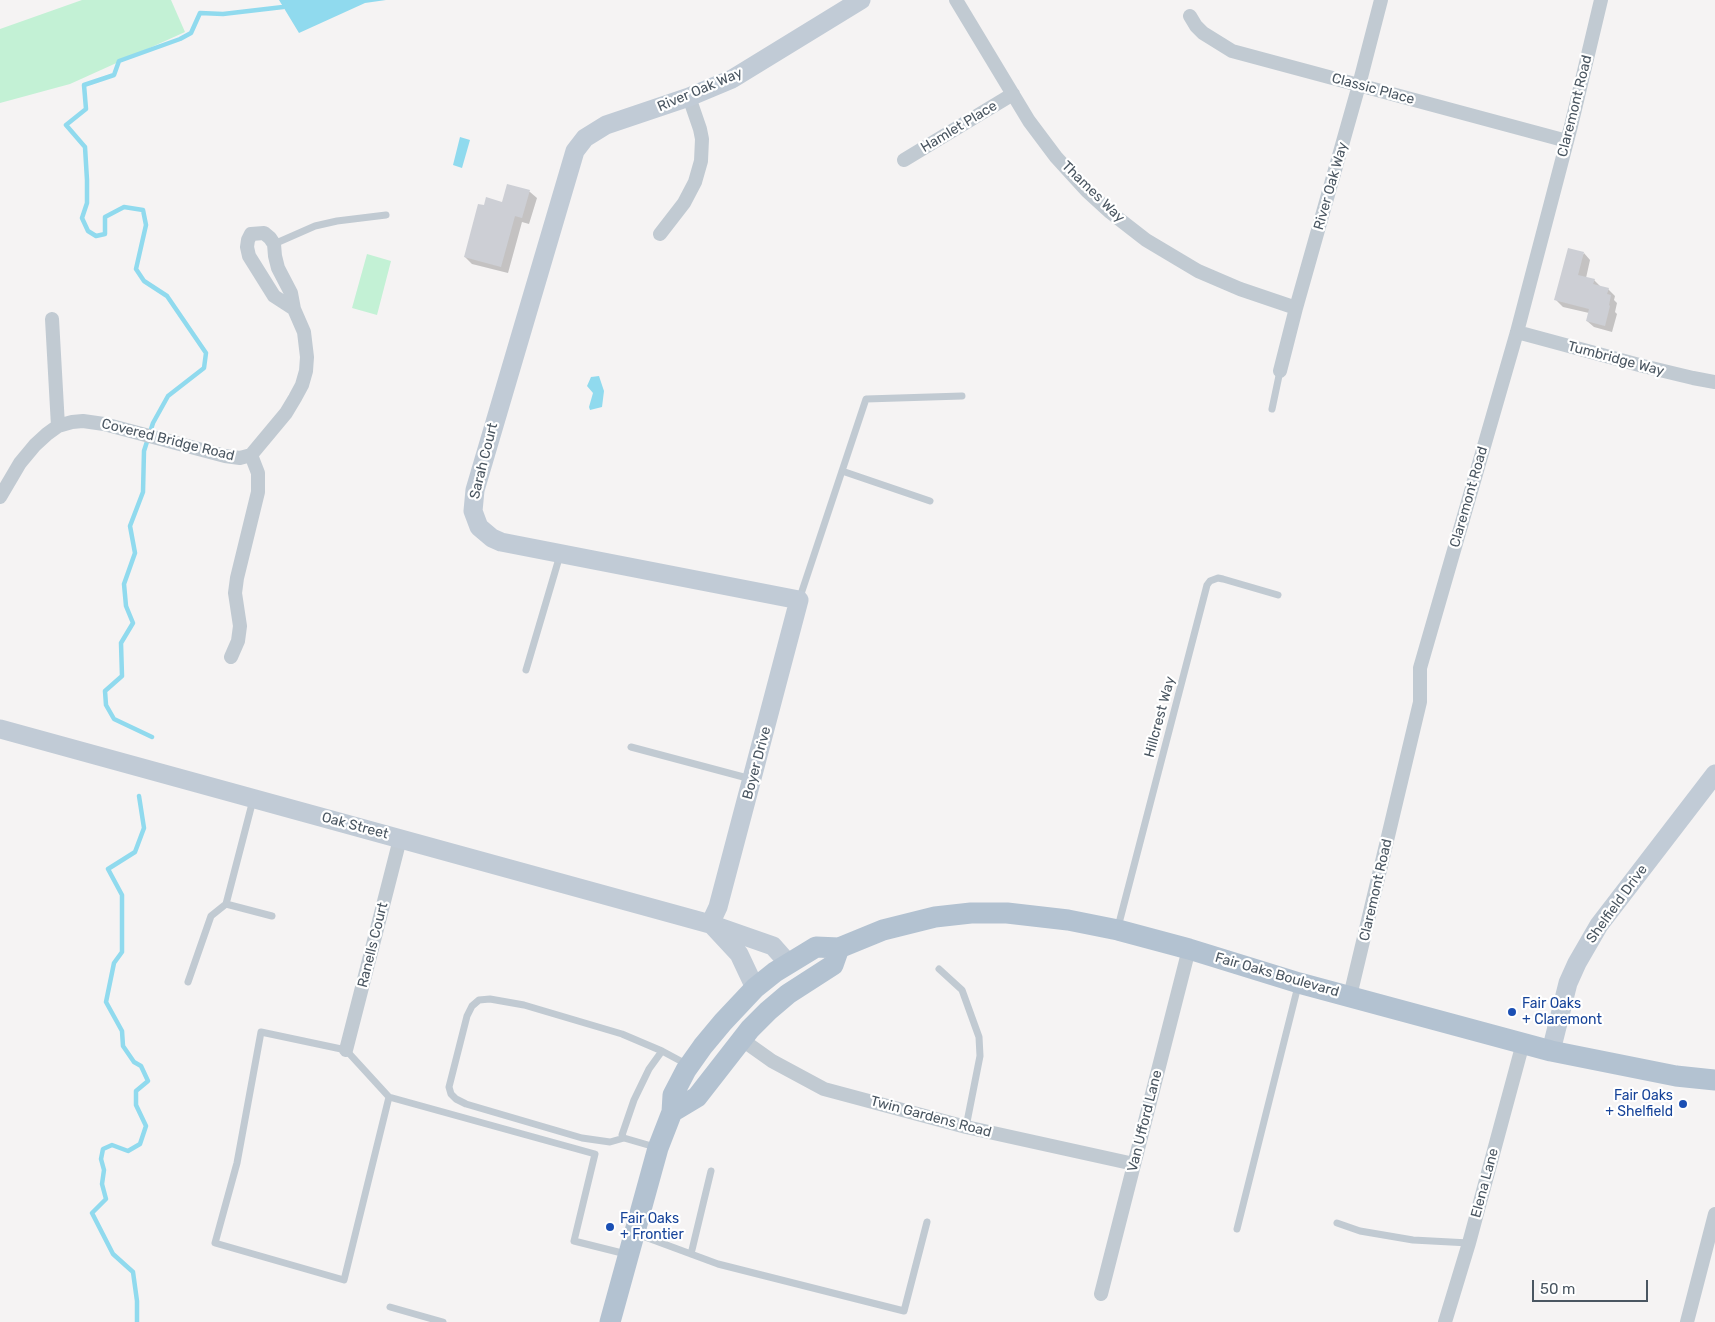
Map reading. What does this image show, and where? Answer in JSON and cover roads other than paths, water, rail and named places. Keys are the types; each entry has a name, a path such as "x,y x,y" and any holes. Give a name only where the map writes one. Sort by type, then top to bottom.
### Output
{"main road":[{"name":"Fair Oaks Boulevard","path":"610,1322 658,1148 672,1112 673,1095 689,1066 723,1022 755,988 788,963 816,946 839,948 883,930 935,917 971,913 1007,913 1068,920 1118,930 1189,949 1299,983 1523,1044 1676,1076 1715,1080"},
{"path":"672,1112 696,1097 748,1032 788,994 833,965 839,948"},
{"path":"748,1032 756,1006 774,991 788,963"}],"street":[{"name":"River Oak Way","path":"585,138 606,125 689,98 732,79 860,0"},
{"name":"Thames Way","path":"956,0 1029,121 1056,157 1110,212 1146,240 1198,271 1240,289 1296,308"},
{"name":"River Oak Way","path":"1280,372 1381,0"},
{"name":"Claremont Road","path":"1350,996 1420,702 1420,668 1517,332 1567,141 1601,0"},
{"name":"Classic Place","path":"1190,16 1203,33 1232,51 1567,141"},
{"name":"Hamlet Place","path":"904,160 1013,94"},
{"path":"660,234 684,203 695,182 701,161 700,129 689,98"},
{"name":"Sarah Court","path":"585,138 574,151 482,461 473,502 473,511 479,527 492,538 512,545 799,600"},
{"path":"231,657 238,641 240,626 235,593 237,578 258,492 258,473 251,455 286,413 302,385 308,357 304,332 294,309 291,293 274,256 274,244 264,233 251,234 247,247 249,256 274,296 294,309"},
{"path":"52,319 58,426"},
{"name":"Tumbridge Way","path":"1517,332 1643,366 1715,382"},
{"name":"Covered Bridge Road","path":"0,497 20,463 34,445 58,426 72,422 94,422 225,456 240,458 251,455"},
{"name":"Boyer Drive","path":"710,924 718,907 799,600"},
{"name":"Oak Street","path":"0,729 710,924"},
{"name":"Shelfield Drive","path":"1552,1051 1568,983 1599,925 1715,774"},
{"name":"Ranells Court","path":"346,1050 400,839"},
{"path":"710,924 773,946 788,963"},
{"path":"710,924 739,954 755,988"},
{"name":"Van Ufford Lane","path":"1101,1294 1189,949"},
{"name":"Twin Gardens Road","path":"748,1032 772,1061 824,1088 966,1127 1134,1164"},
{"name":"Elena Lane","path":"1445,1322 1469,1243 1523,1044"},
{"path":"1687,1322 1715,1214"}],"lane":[{"path":"274,244 315,226 337,220 386,215"},
{"path":"1272,409 1280,372"},
{"path":"799,600 866,399 962,396"},
{"path":"842,471 930,501"},
{"path":"526,670 560,555"},
{"name":"Hillcrest Way","path":"1118,930 1207,585 1210,581 1218,578 1278,596"},
{"path":"631,747 753,779"},
{"path":"188,982 211,916 226,904 254,798"},
{"path":"226,904 272,916"},
{"path":"939,969 962,990 979,1037 980,1056 966,1127"},
{"path":"1237,1229 1299,983"},
{"path":"658,1148 624,1138 610,1142 582,1138 456,1100 448,1086 467,1016 472,1006 479,1000 490,999 524,1006 622,1034 662,1051 689,1066"},
{"path":"389,1097 344,1280 214,1243 236,1163 261,1032 346,1050 389,1097 595,1154 574,1241 628,1254"},
{"path":"624,1138 622,1135 634,1100 649,1069 662,1051"},
{"path":"692,1254 711,1171"},
{"path":"634,1233 718,1264 904,1312 927,1222"},
{"path":"1337,1223 1360,1231 1413,1240 1469,1243"},
{"path":"390,1307 443,1322"}],"water":[{"path":"279,0 386,0 365,3 299,33"},
{"path":"460,137 470,140 462,168 453,165"},
{"path":"599,376 604,391 602,407 590,410 589,407 593,393 587,386 591,377"}],"waterway":[{"path":"152,737 114,719 106,705 105,691 122,676 121,643 133,623 126,606 124,584 135,553 130,526 143,492 144,451 153,423 168,396 204,368 206,353 167,296 144,281 136,269 146,225 143,210 124,207 105,217 105,234 96,236 88,231 82,218 87,203 85,147 66,125 86,109 84,85 114,75 119,61 180,39 191,33 200,13 223,14 287,5"},
{"path":"137,1322 137,1301 133,1272 113,1254 92,1213 106,1199 102,1184 104,1170 101,1159 103,1149 112,1145 128,1151 140,1144 146,1126 136,1105 136,1091 148,1081 141,1066 134,1062 123,1046 122,1031 106,1002 114,963 122,952 122,895 108,869 135,852 144,828 139,796"}],"place":[{"name":"Fair Oaks + Claremont","path":"1512,1012"},
{"name":"Fair Oaks + Shelfield","path":"1683,1104"},
{"name":"Fair Oaks + Frontier","path":"610,1227"}]}
